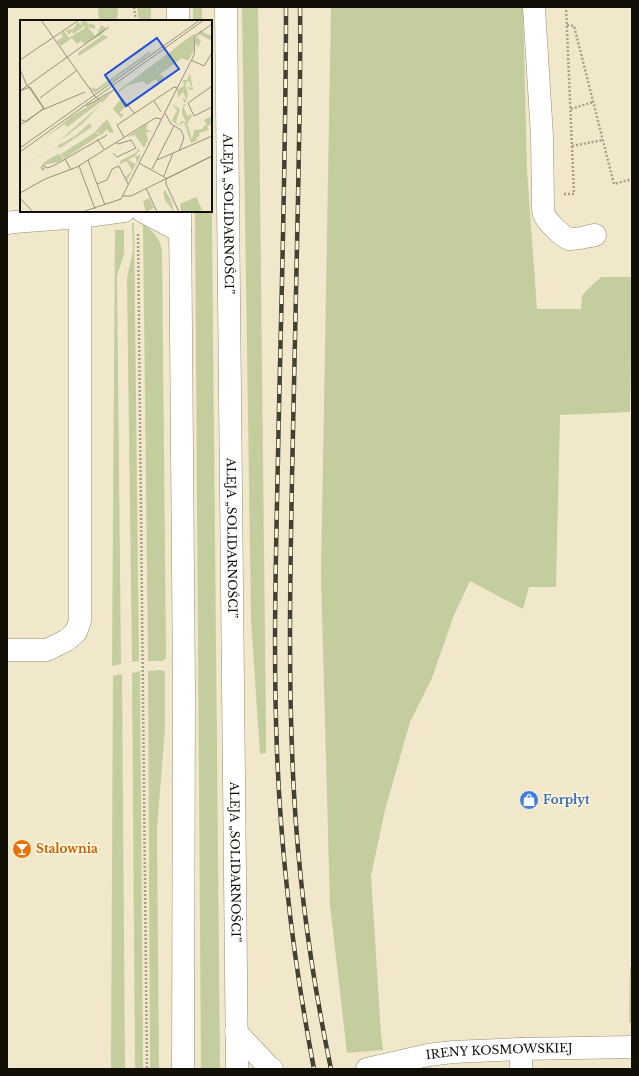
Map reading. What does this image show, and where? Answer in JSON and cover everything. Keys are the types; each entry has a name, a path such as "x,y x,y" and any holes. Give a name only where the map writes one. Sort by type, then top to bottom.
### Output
{"main road":[{"path":"178,7 178,20"},
{"name":"ALEJA „SOLIDARNOŚCI”","path":"226,7 237,1069"},
{"path":"534,7 542,136 544,215 549,222 569,239 595,235"},
{"path":"7,223 80,217 117,212"},
{"path":"7,650 47,650 67,640 76,632 80,621 80,217"},
{"path":"140,219 180,221 184,689 184,1069"},
{"path":"236,1032 272,1069"},
{"name":"IRENY KOSMOWSKIEJ","path":"367,1069 428,1055 453,1061 521,1059 632,1047"}],"path":[{"path":"134,7 136,20"},
{"path":"543,195 574,194 566,7"},
{"path":"567,25 574,26 614,184 632,179"},
{"path":"571,109 594,102"},
{"path":"572,146 603,140"},
{"path":"140,219 147,1069"}],"green space":[{"path":"98,7 118,7 117,20 99,20"},
{"path":"137,7 151,7 151,20 139,20"},
{"path":"193,7 202,7 202,20 193,20"},
{"path":"242,7 258,7 266,730 266,753 260,754 251,620"},
{"path":"331,7 523,7 527,170 537,309 581,309 582,296 601,277 631,277 630,412 560,415 556,587 529,587 523,609 470,581 454,615 432,678 410,722 385,810 371,876 383,1050 347,1053 330,905 321,576"},
{"path":"195,212 212,212 220,1069 201,1069"},
{"path":"132,223 134,223 139,661 132,662 127,279 133,250"},
{"path":"143,224 156,235 160,242 162,251 166,655 166,658 163,661 148,661"},
{"path":"115,230 124,230 124,254 117,276 121,664 112,666"},
{"path":"140,671 143,1069 135,1069 132,673"},
{"path":"148,671 164,671 165,674 165,729 157,828 159,1069 150,1069"},
{"path":"122,674 125,1069 111,1069 113,676"},
{"path":"630,967 632,967 632,1023 629,1023"}],"railway":[{"path":"286,7 276,567 276,714 279,791 285,871 300,990 314,1069"},
{"path":"300,7 300,103 290,636 292,754 296,828 307,932 331,1069"}],"place":[{"name":"Forpłyt","path":"529,800"},
{"name":"Stalownia","path":"22,849"}]}
